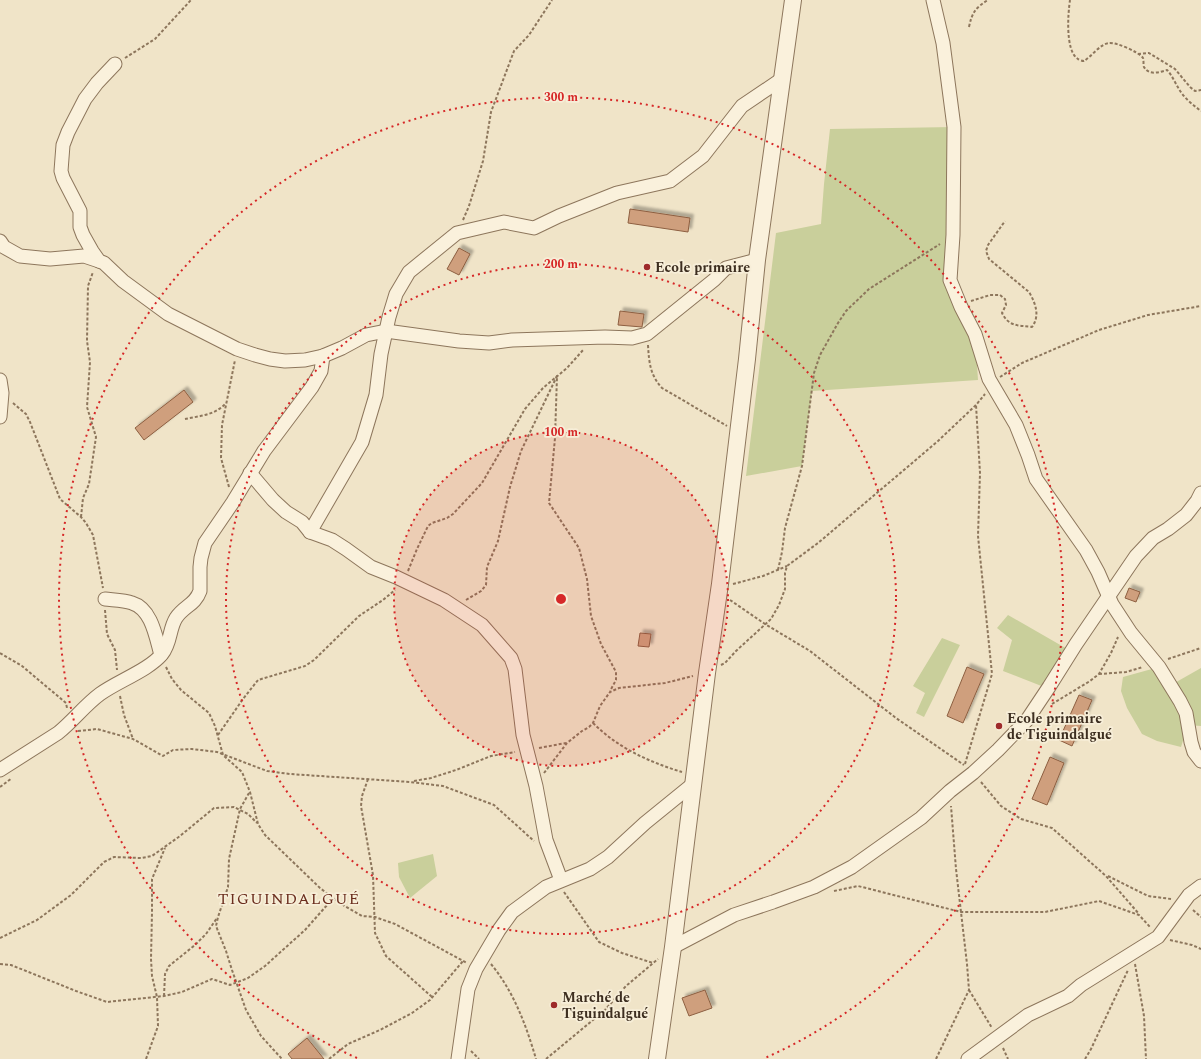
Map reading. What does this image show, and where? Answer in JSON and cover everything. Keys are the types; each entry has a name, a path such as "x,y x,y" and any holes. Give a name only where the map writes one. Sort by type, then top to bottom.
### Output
{"street":[{"path":"657,1059 719,591 757,260 793,0"},
{"path":"933,0 943,43 954,128 953,235 950,280 975,334 989,379 1016,425 1036,479 1086,550 1098,572 1108,597 1122,620 1158,666 1180,702 1186,713 1194,752 1201,761"},
{"path":"115,64 97,83 85,99 63,145 61,171 80,211 80,227 83,235 92,251 101,262 123,281 168,314 237,349 270,359 286,361 305,360 323,356 366,335 386,331 459,341 489,343 512,340 596,337 632,338 646,334 714,280 726,268 757,260"},
{"path":"310,532 362,442 376,395 381,354 396,294 409,272 456,233 504,222 534,228 559,216 617,193 670,181 703,156 742,106 782,79"},
{"path":"0,241 4,247 20,256 50,259 84,256 101,262"},
{"path":"0,770 58,733 72,728 81,711 100,694 150,664 161,655 168,644 172,625 177,617 198,597 200,591 201,558 210,534 233,502 264,451 318,378 321,371 323,356"},
{"path":"0,380 2,393 0,417"},
{"path":"250,473 273,500 286,512 302,522 310,532 332,540 371,568 444,600 482,625 511,658 515,669 523,735 536,786 546,840 561,880"},
{"path":"673,947 734,915 814,887 852,867 921,818 998,750 1027,720 1076,644 1136,556 1153,538 1186,515 1197,501 1201,493"},
{"path":"105,599 132,602 139,606 151,620 161,655"},
{"path":"458,1059 468,990 476,968 499,930 512,912 546,887 590,869 608,858 694,780"},
{"path":"968,1059 1028,1015 1068,996 1081,985 1158,937 1188,895 1201,886"}],"path":[{"path":"115,64 155,39 191,0"},
{"path":"456,233 470,206 483,161 491,112 514,51 530,35 552,0"},
{"path":"969,28 971,17 978,6 988,0"},
{"path":"1070,0 1068,12 1070,47 1078,60 1084,61 1108,43 1116,44 1138,54 1143,58 1144,68 1148,72 1154,73 1167,70 1180,91 1201,111"},
{"path":"1138,54 1148,53 1175,70 1195,91 1201,90"},
{"path":"961,306 990,294 1000,295 1005,299 1006,305 1002,313 1005,319 1012,325 1032,327 1036,321 1037,313 1033,298 1029,292 989,259 986,251 1005,220"},
{"path":"778,570 785,528 802,466 814,373 820,355 846,311 869,289 917,260 953,235"},
{"path":"81,517 83,498 89,484 96,436 87,407 90,362 87,342 88,286 93,270 101,262"},
{"path":"976,405 980,473 978,536 992,674 964,765 896,718 810,651 765,624 719,591 735,583 763,576 787,566 818,543 938,441 976,405 993,384 1003,375 1022,363 1099,330 1148,315 1201,306"},
{"path":"646,334 652,374 659,384 669,392 738,433"},
{"path":"218,735 258,680 305,666 314,660 359,616 383,600 404,582 428,526 453,514 482,483 525,409 543,388 567,368 596,337"},
{"path":"233,502 221,458 222,425 237,349"},
{"path":"455,607 480,591 486,585 487,567 498,541 510,487 522,451 556,376"},
{"path":"536,786 567,743 582,731 590,727 600,706 616,680 616,672 601,644 591,616 587,579 579,548 550,503 555,438 556,376"},
{"path":"2,393 26,414 60,499 81,517 93,535 105,599 107,634 115,650 120,696 124,715 132,739"},
{"path":"185,419 212,413 222,408 227,402"},
{"path":"610,692 619,688 665,683 707,673 725,663 736,650 771,619 779,605 785,589 785,573 787,566"},
{"path":"1052,704 1099,674 1119,635 1122,620"},
{"path":"0,653 22,666 66,704 72,728 80,731 97,729 132,739 162,756 173,750 192,749 217,752 267,771 443,786 494,805 536,843"},
{"path":"161,655 172,679 176,684 181,690 209,713 216,726 223,754 242,772 250,792 258,824"},
{"path":"593,723 605,735 632,752 694,780"},
{"path":"410,782 437,776 491,756 567,743"},
{"path":"973,773 1001,806 1021,819 1052,828 1106,876 1158,937 1192,945 1201,949"},
{"path":"0,787 13,777"},
{"path":"368,779 362,796 361,806 373,874 375,933 386,956 432,997"},
{"path":"950,791 956,869 969,990 998,1037 1008,1059"},
{"path":"250,792 240,809 229,859 228,887 216,926 246,1010 261,1036 282,1059"},
{"path":"0,938 37,920 71,895 104,862 114,857 141,858 152,856 214,808 234,807 248,814 258,824 265,835 332,898 362,916 375,917 395,924 476,968"},
{"path":"146,1059 158,1026 157,997 152,976 151,959 152,880 165,846"},
{"path":"1106,876 1148,896 1185,900 1201,917"},
{"path":"561,880 563,890 599,942 622,953 653,963"},
{"path":"827,892 858,886 961,912 1045,912 1099,901 1140,915"},
{"path":"0,964 11,965 107,1002 164,996 182,992 212,979 230,985 248,978 265,966 305,930 332,898"},
{"path":"164,996 165,974 169,966 206,934 218,916"},
{"path":"546,1059 605,1010 626,986 673,947"},
{"path":"484,955 501,976 516,1004 529,1036 536,1059"},
{"path":"1085,1059 1134,959 1144,1016 1146,1059"},
{"path":"328,1059 348,1044 380,1030 412,1013 432,997 463,961"},
{"path":"936,1059 969,990"}],"green space":[{"path":"954,127 950,280 975,334 978,380 812,391 802,466 746,476 776,233 821,224 830,129"},
{"path":"1008,615 1069,650 1044,687 1003,671 1012,640 997,628"},
{"path":"942,638 960,645 924,717 916,713 925,693 913,686"},
{"path":"1159,667 1171,685 1201,668 1201,726 1188,725 1181,747 1157,741 1142,734 1127,708 1121,691 1123,677"},
{"path":"433,854 437,876 410,898 399,877 398,863"}],"building":[{"path":"630,209 690,218 688,232 628,223"},
{"path":"459,248 470,254 459,275 447,269"},
{"path":"620,311 644,314 642,327 618,325"},
{"path":"184,390 193,402 144,440 135,428"},
{"path":"1129,588 1140,592 1136,602 1125,598"},
{"path":"640,633 651,634 649,647 638,646"},
{"path":"967,667 984,674 963,723 947,716"},
{"path":"1079,695 1092,700 1072,746 1059,740"},
{"path":"1050,757 1064,763 1047,805 1032,799"},
{"path":"705,990 712,1008 689,1016 682,998"},
{"path":"307,1038 324,1059 292,1059 288,1054"}],"place":[{"name":"Ecole primaire","path":"647,267"},
{"name":"Ecole primaire de Tiguindalgué","path":"999,726"},
{"name":"Marché de Tiguindalgué","path":"554,1005"}],"district":[{"name":"TIGUINDALGUÉ","path":"289,899"}]}
